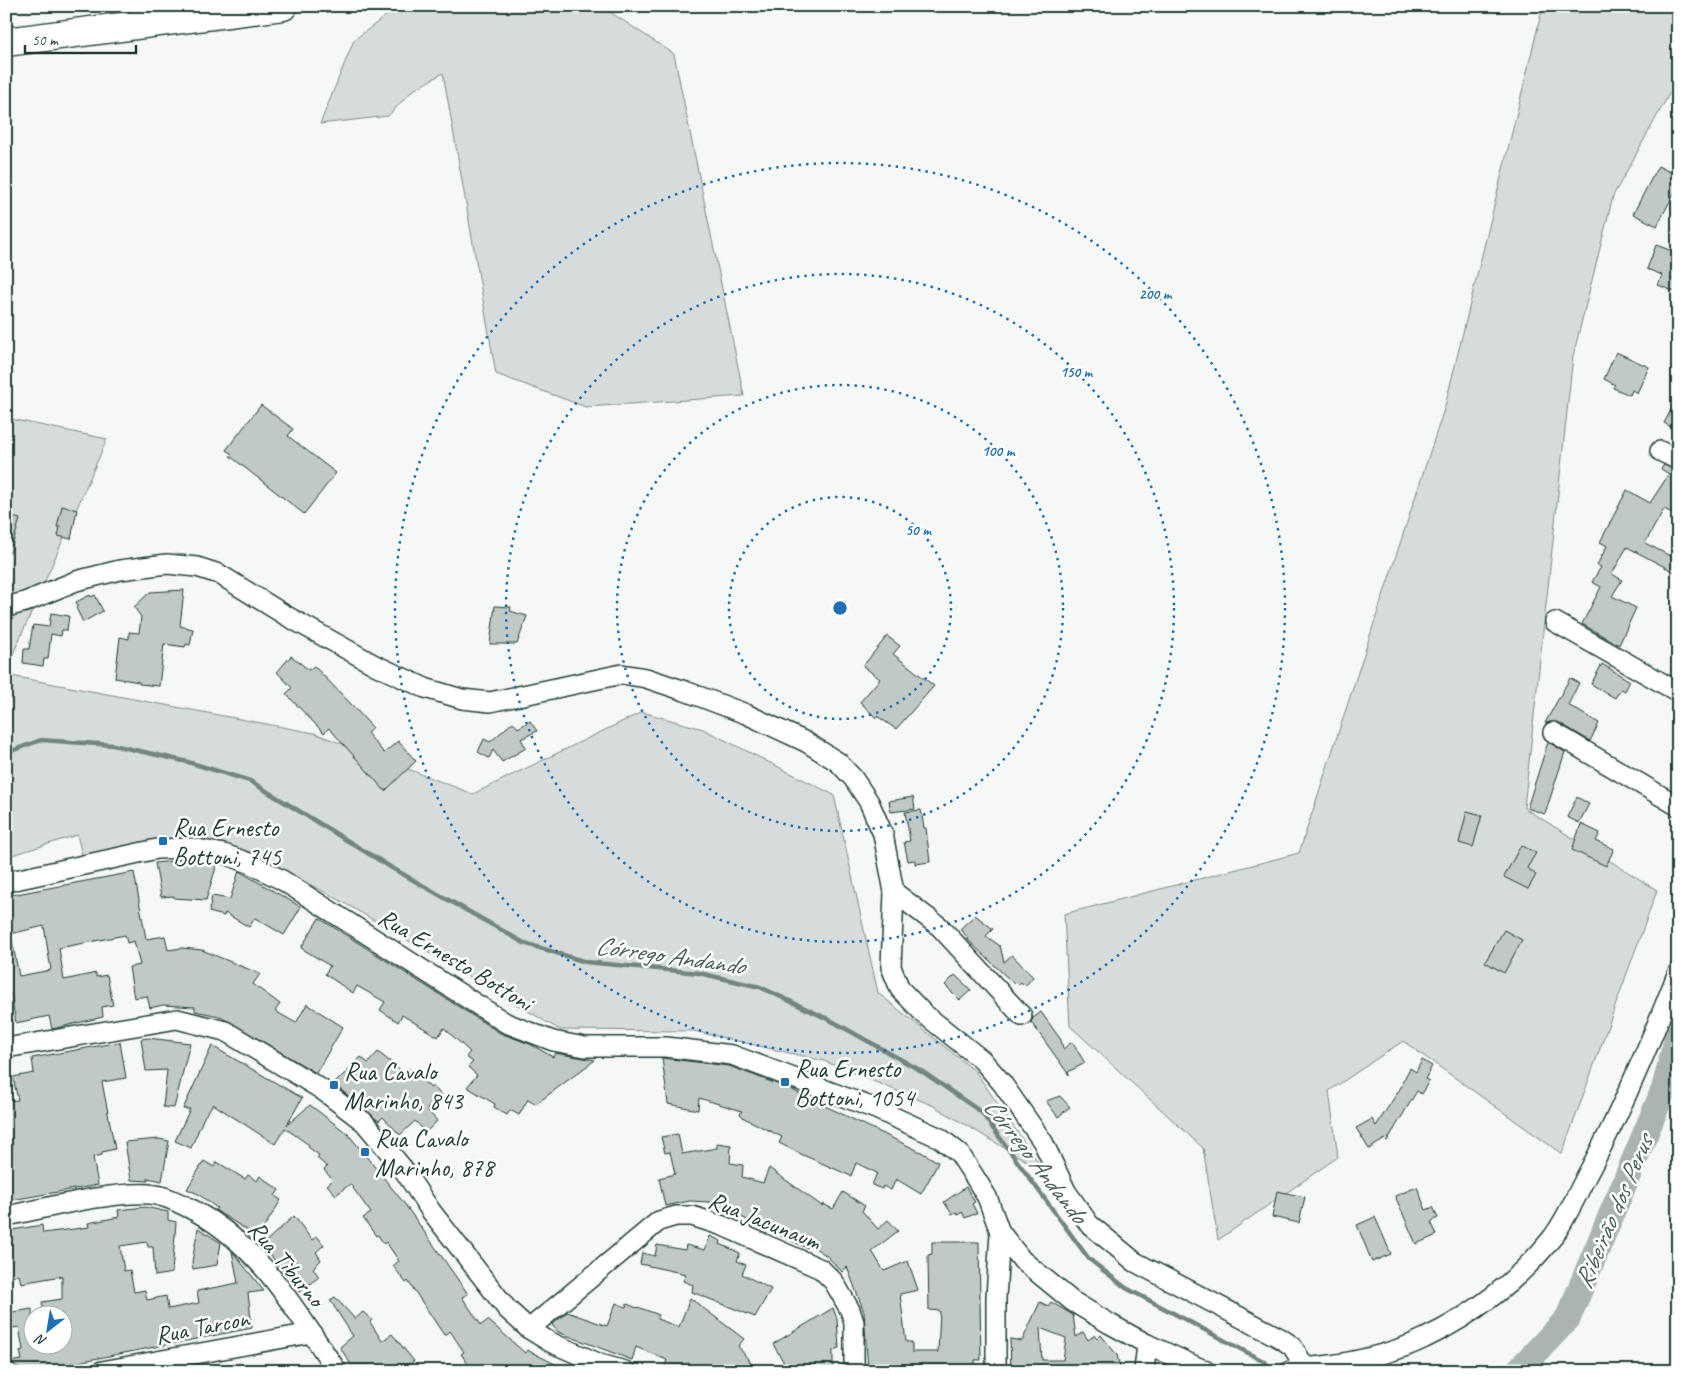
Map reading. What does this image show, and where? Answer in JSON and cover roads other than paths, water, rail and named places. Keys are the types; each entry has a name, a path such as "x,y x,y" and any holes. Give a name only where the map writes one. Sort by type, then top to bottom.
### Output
{"highway":[{"path":"6,42 283,6"}],"street":[{"path":"1660,451 1678,460"},
{"path":"6,608 76,581 120,570 167,564 197,567 219,574 285,615 375,665 425,688 462,699 490,702 622,674 646,678 746,714 806,742 838,762 853,778 869,802 883,834 894,892 891,967 900,989 923,1012 982,1060 1002,1083 1043,1142 1066,1191 1089,1224 1135,1262 1292,1346 1296,1369 1331,1365 1391,1352 1426,1338 1464,1315 1512,1280 1538,1254 1553,1237 1595,1161 1617,1115 1678,972"},
{"path":"1555,622 1678,692"},
{"path":"1553,732 1678,806"},
{"name":"Rua Ernesto Bottoni","path":"6,882 156,849 192,848 224,854 249,862 282,880 506,1023 553,1041 585,1047 666,1047 732,1055 876,1108 940,1138 959,1153 987,1197 1000,1232 1022,1260 1072,1301 1147,1344 1206,1371"},
{"path":"894,892 940,927 1022,1016"},
{"path":"6,1048 177,1019 225,1032 321,1089 364,1122 401,1166 431,1211 507,1309 529,1329 599,1367 625,1371"},
{"name":"Rua Tiburno","path":"6,1216 131,1194 152,1194 170,1199 232,1234 249,1250 311,1332 337,1371"},
{"name":"Rua Jacunaum","path":"529,1329 659,1222 676,1216 692,1216 723,1226 821,1269 834,1282 850,1310 854,1322 854,1371"},
{"path":"996,1371 996,1298 1000,1232"},
{"name":"Rua Tarcon","path":"102,1371 311,1332"},
{"path":"1144,1371 1147,1344"}],"waterway":[{"name":"Córrego Andando","path":"6,753 41,740 113,745 188,762 250,781 392,868 524,943 586,962 699,973 760,987 832,1021 923,1072 981,1112 1089,1259 1126,1288 1265,1362 1272,1371"},
{"name":"Ribeirão dos Perus","path":"1518,1371 1568,1318 1664,1089 1678,1035"}],"place":[{"name":"Rua Ernesto Bottoni, 745","path":"163,841"},
{"name":"Rua Ernesto Bottoni, 1054","path":"785,1082"},
{"name":"Rua Cavalo Marinho, 843","path":"334,1085"},
{"name":"Rua Cavalo Marinho, 878","path":"365,1152"}]}
